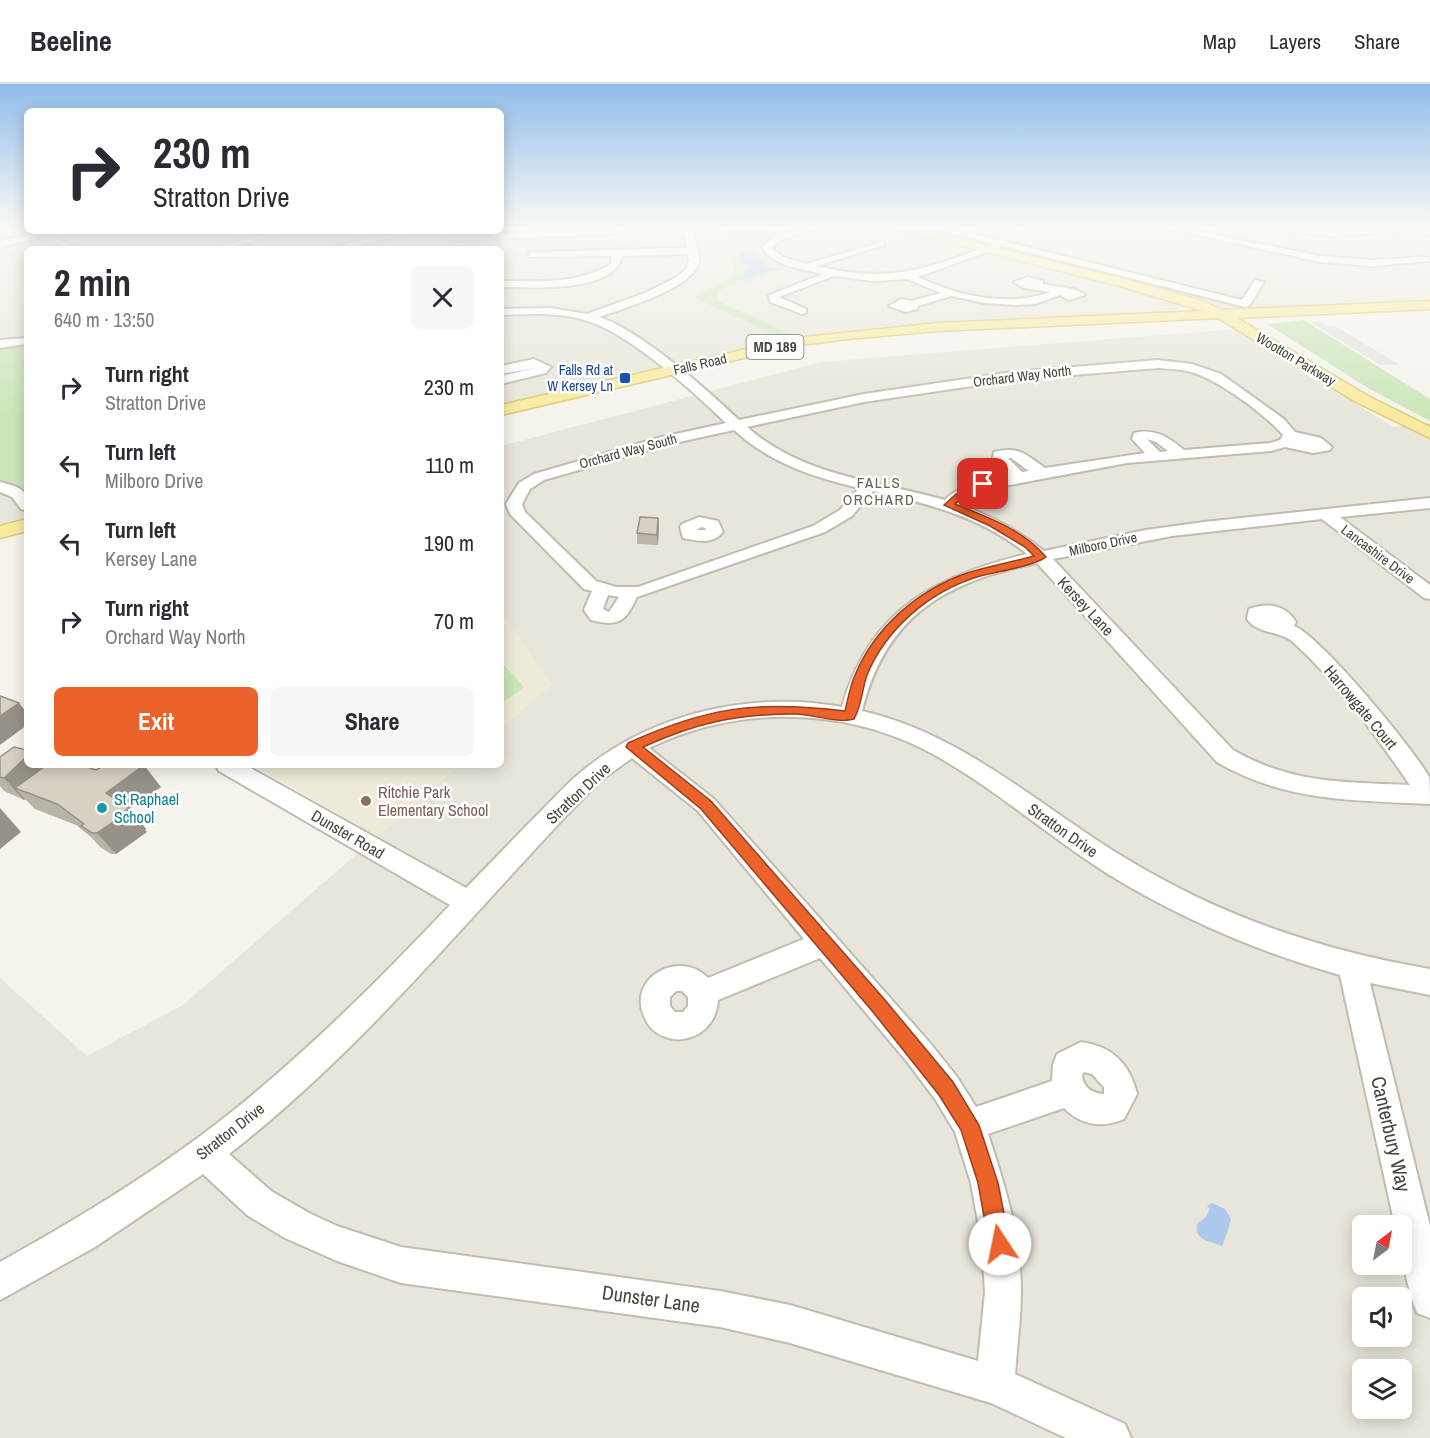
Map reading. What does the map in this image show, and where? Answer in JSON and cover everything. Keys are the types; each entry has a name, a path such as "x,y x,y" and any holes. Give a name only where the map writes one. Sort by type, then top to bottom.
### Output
{"main road":[{"path":"1136,317 1169,314 1180,306 1170,298 1150,292"},
{"name":"Wootton Parkway","path":"1156,292 1236,314 1353,393 1430,433"},
{"name":"Wootton Parkway","path":"1175,292 1208,302 1236,314 1370,395 1430,426"},
{"name":"Falls Road","path":"938,327 1118,326 1236,314 1430,305"},
{"name":"Falls Road","path":"504,409 822,338 938,327 1136,317 1430,311"},
{"path":"0,532 24,526"}],"street":[{"path":"504,312 551,312 588,317 656,292"},
{"path":"782,292 774,295 774,300 778,303 814,313"},
{"path":"911,304 953,292"},
{"path":"954,292 983,300 1005,302 1036,300 1059,292"},
{"path":"1164,292 1236,314 1252,292"},
{"name":"Kersey Lane","path":"588,317 618,329 680,374 760,446 783,460 948,505 994,524 1028,545 1216,747 1237,764 1273,780 1306,788 1430,795"},
{"path":"0,344 24,338"},
{"path":"504,357 518,367"},
{"path":"504,369 534,363 545,367 542,370 504,379"},
{"name":"Orchard Way North","path":"735,424 864,398 992,379 1158,363 1202,370 1223,380 1279,422 1287,439 1271,447 1104,462 1019,477 973,487 960,494 948,505"},
{"name":"Orchard Way South","path":"735,424 539,477 513,491 514,504 518,514 590,585 630,593 661,586 737,560 833,522 853,506 870,485"},
{"path":"1157,457 1138,440 1139,436 1144,434 1160,438 1180,454"},
{"path":"1019,477 999,458 999,455 1014,453 1042,473"},
{"path":"0,487 18,494 24,502"},
{"name":"Milboro Drive","path":"850,716 861,676 887,632 933,593 970,576 1041,557 1171,531 1430,503"},
{"name":"Lancashire Drive","path":"1326,514 1430,594"},
{"path":"710,536 737,560"},
{"path":"602,589 593,610 598,616 612,618 620,614 630,593"},
{"name":"Harrowgate Court","path":"1284,627 1298,635 1356,695 1430,795"},
{"name":"Stratton Drive","path":"0,1282 124,1207 205,1153 310,1066 356,1022 592,775 633,747 675,727 697,720 745,711 798,709 850,716 896,729 948,753 1103,858 1196,910 1261,938 1352,968 1430,982"},
{"path":"633,747 706,805 926,1062 969,1125 988,1183 1000,1244 1003,1293 995,1385"},
{"name":"Dunster Road","path":"232,768 469,903"},
{"path":"703,993 825,943"},
{"name":"Canterbury Way","path":"1352,968 1430,1300"},
{"path":"969,1125 1070,1091"},
{"name":"Dunster Lane","path":"205,1153 241,1189 293,1226 367,1255 401,1265 720,1309 789,1324 995,1385 1111,1438"}],"shaded area":[{"path":"0,292 24,292 24,341 0,344"},
{"path":"504,292 1147,292 1175,301 1180,307 1169,313 822,338 504,409"},
{"path":"1178,292 1430,292 1430,305 1237,314"},
{"path":"1309,321 1319,321 1328,326 1335,326 1400,365 1380,365"},
{"path":"1237,329 1393,427 1430,423 1430,1438 0,1438 0,978 87,1056 183,1005 456,768 504,768 504,725 552,684 504,617 504,445 821,362"},
{"path":"0,487 24,502 24,526 0,532"},
{"path":"504,617 552,684 504,725"},
{"name":"Ritchie Park Elementary School","path":"257,768 456,768 377,836"}],"green space":[{"path":"705,292 719,292 716,300 801,339 787,341 695,298"},
{"path":"1304,320 1430,399 1430,421 1368,388 1267,324"},
{"path":"24,341 24,504 0,487 0,344"},
{"path":"504,665 524,687 504,702"}],"water":[{"path":"1212,1203 1225,1209 1231,1219 1222,1246 1204,1240 1197,1230 1197,1224 1206,1217 1210,1209 1207,1206"}],"building":[{"path":"640,517 658,518 657,535 637,533"},
{"path":"0,696 19,703 0,716"},
{"path":"14,747 24,749 24,759 4,778 0,777 0,757"},
{"path":"43,768 96,770 100,768 140,768 106,793 129,808 126,810 129,811 97,833 92,833 81,826 84,824 57,804 15,788"}],"place":[{"name":"Falls Rd at W Kersey Ln","path":"625,378"},
{"name":"Ritchie Park Elementary School","path":"366,801"},
{"name":"St Raphael School","path":"102,808"}],"district":[{"name":"FALLS ORCHARD","path":"879,492"}],"route":[{"path":"983,484 966,490 948,505 960,508 994,524 1028,545 1041,557 1011,563 970,576 933,593 901,617 874,649 867,662 850,716 798,709 745,711 697,720 675,727 633,747 683,784 706,805 919,1053 946,1088 969,1125 988,1183 1000,1244"}]}
